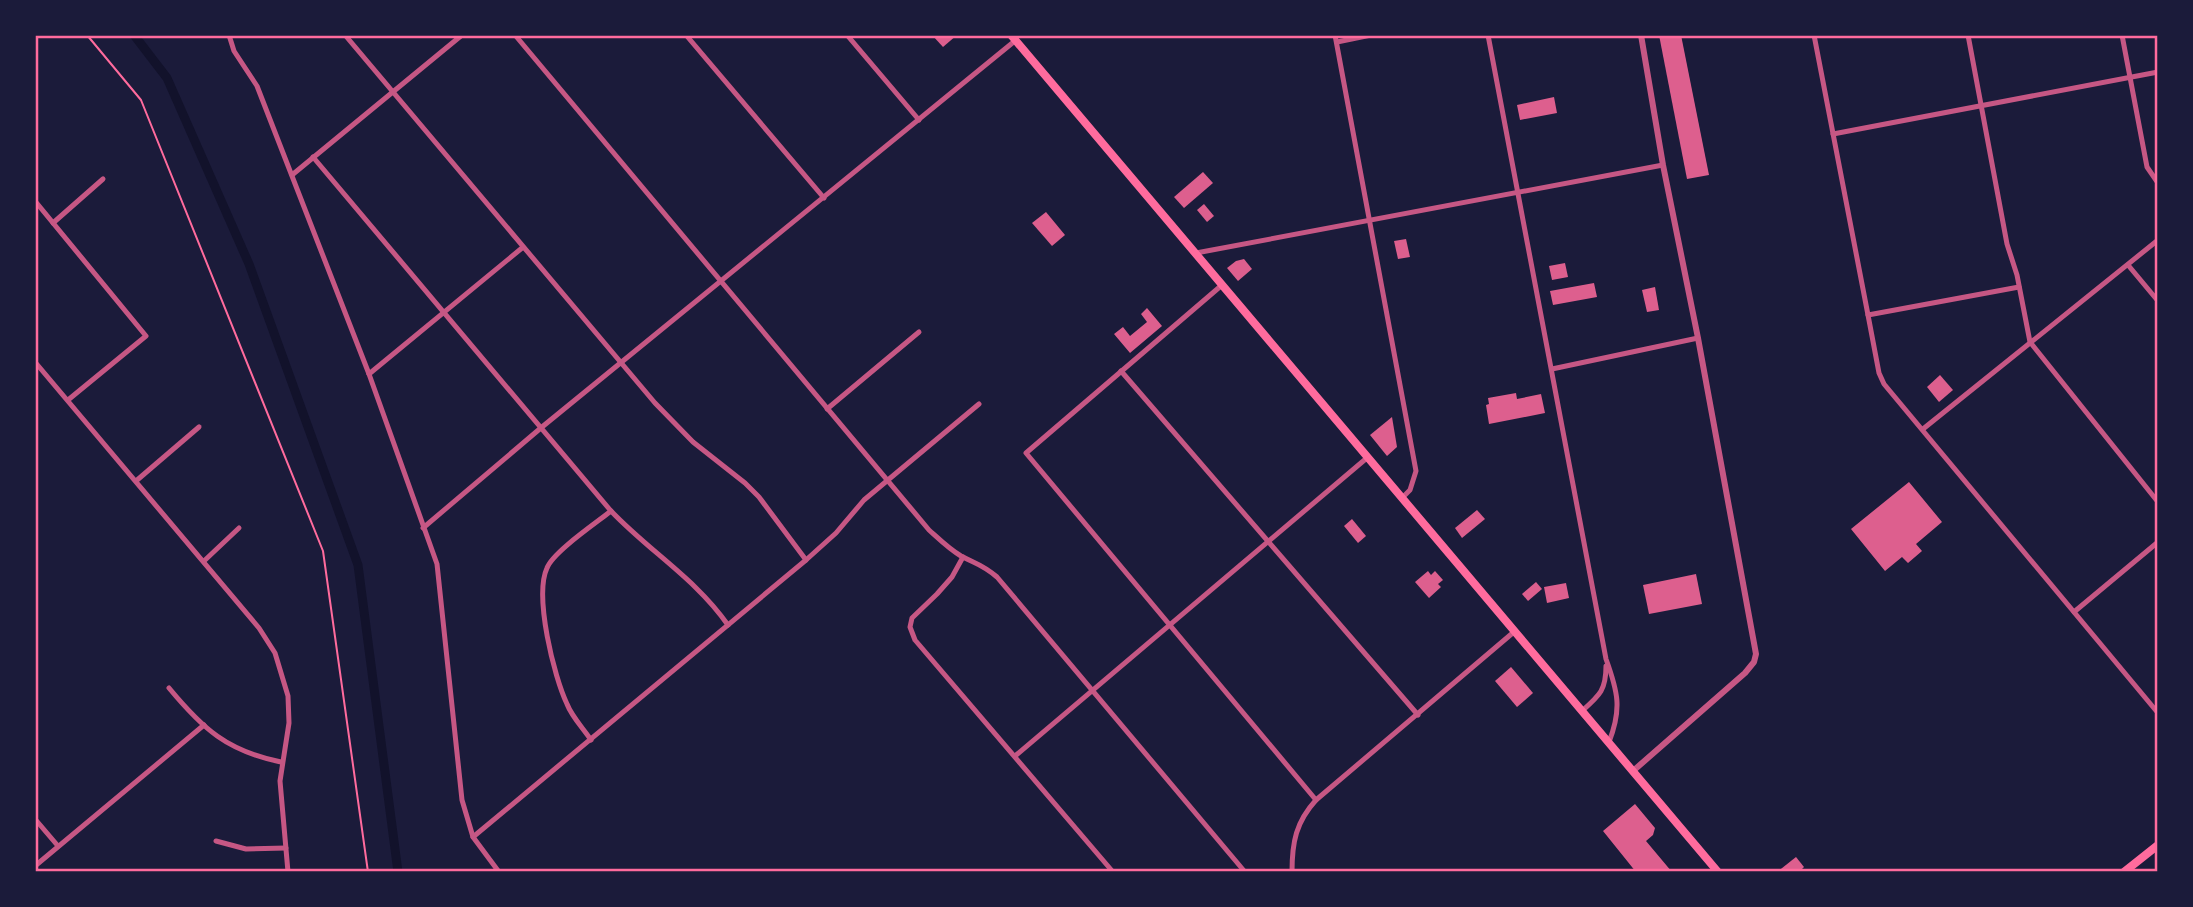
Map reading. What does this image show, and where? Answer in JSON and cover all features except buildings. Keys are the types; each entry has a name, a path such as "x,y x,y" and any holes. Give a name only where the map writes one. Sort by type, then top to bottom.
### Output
{"main road":[{"path":"1017,37 1222,285 1718,872"},
{"path":"2124,872 2135,869 2158,845"}],"street":[{"path":"229,35 234,51 257,86 369,374 438,564 462,800 473,836 499,872"},
{"path":"345,35 670,420 759,497 806,560"},
{"path":"292,175 462,35"},
{"path":"515,35 929,530 947,547 983,565 997,577 1245,872"},
{"path":"686,35 824,198"},
{"path":"848,35 919,120"},
{"path":"1335,35 1416,471 1410,490 1403,497"},
{"path":"1337,42 1371,35"},
{"path":"1488,35 1606,659 1616,686 1618,714 1609,742"},
{"path":"1633,771 1745,673 1754,662 1756,654 1698,338 1662,165 1641,35"},
{"path":"1814,35 1884,384 2158,713"},
{"path":"1968,35 2007,244 2031,342 2158,502"},
{"path":"2122,35 2147,167 2158,183"},
{"path":"423,528 1017,37"},
{"path":"1833,134 2158,72"},
{"path":"313,157 611,511 633,533 687,576 727,625"},
{"path":"1196,253 1662,165"},
{"path":"53,223 103,179"},
{"path":"35,201 146,336 68,400"},
{"path":"1923,429 2158,240"},
{"path":"369,374 522,247"},
{"path":"2128,264 2158,301"},
{"path":"1222,285 1026,453 1316,800"},
{"path":"1868,314 2019,287"},
{"path":"827,408 919,332"},
{"path":"1552,369 1698,338"},
{"path":"35,362 259,628 278,660 285,679 290,713 280,780 288,872"},
{"path":"1121,371 1418,716"},
{"path":"473,836 806,560 836,533 864,500 979,404"},
{"path":"136,481 199,426"},
{"path":"1015,756 1368,456"},
{"path":"590,740 568,707 552,667 544,598 546,569 553,559 611,511"},
{"path":"204,562 239,528"},
{"path":"2074,612 2158,542"},
{"path":"963,557 945,585 912,618 910,627 915,640 1113,872"},
{"path":"1292,872 1295,832 1316,800 1516,630"},
{"path":"1582,710 1603,690 1606,682 1606,659"},
{"path":"169,688 191,714 244,752 281,762"},
{"path":"35,866 204,725"},
{"path":"35,819 58,846"},
{"path":"216,841 246,849 286,848"}],"path":[{"path":"87,35 141,100 323,551 368,872"}],"waterway":[{"path":"134,35 167,78 249,264 358,565 398,872"}]}
